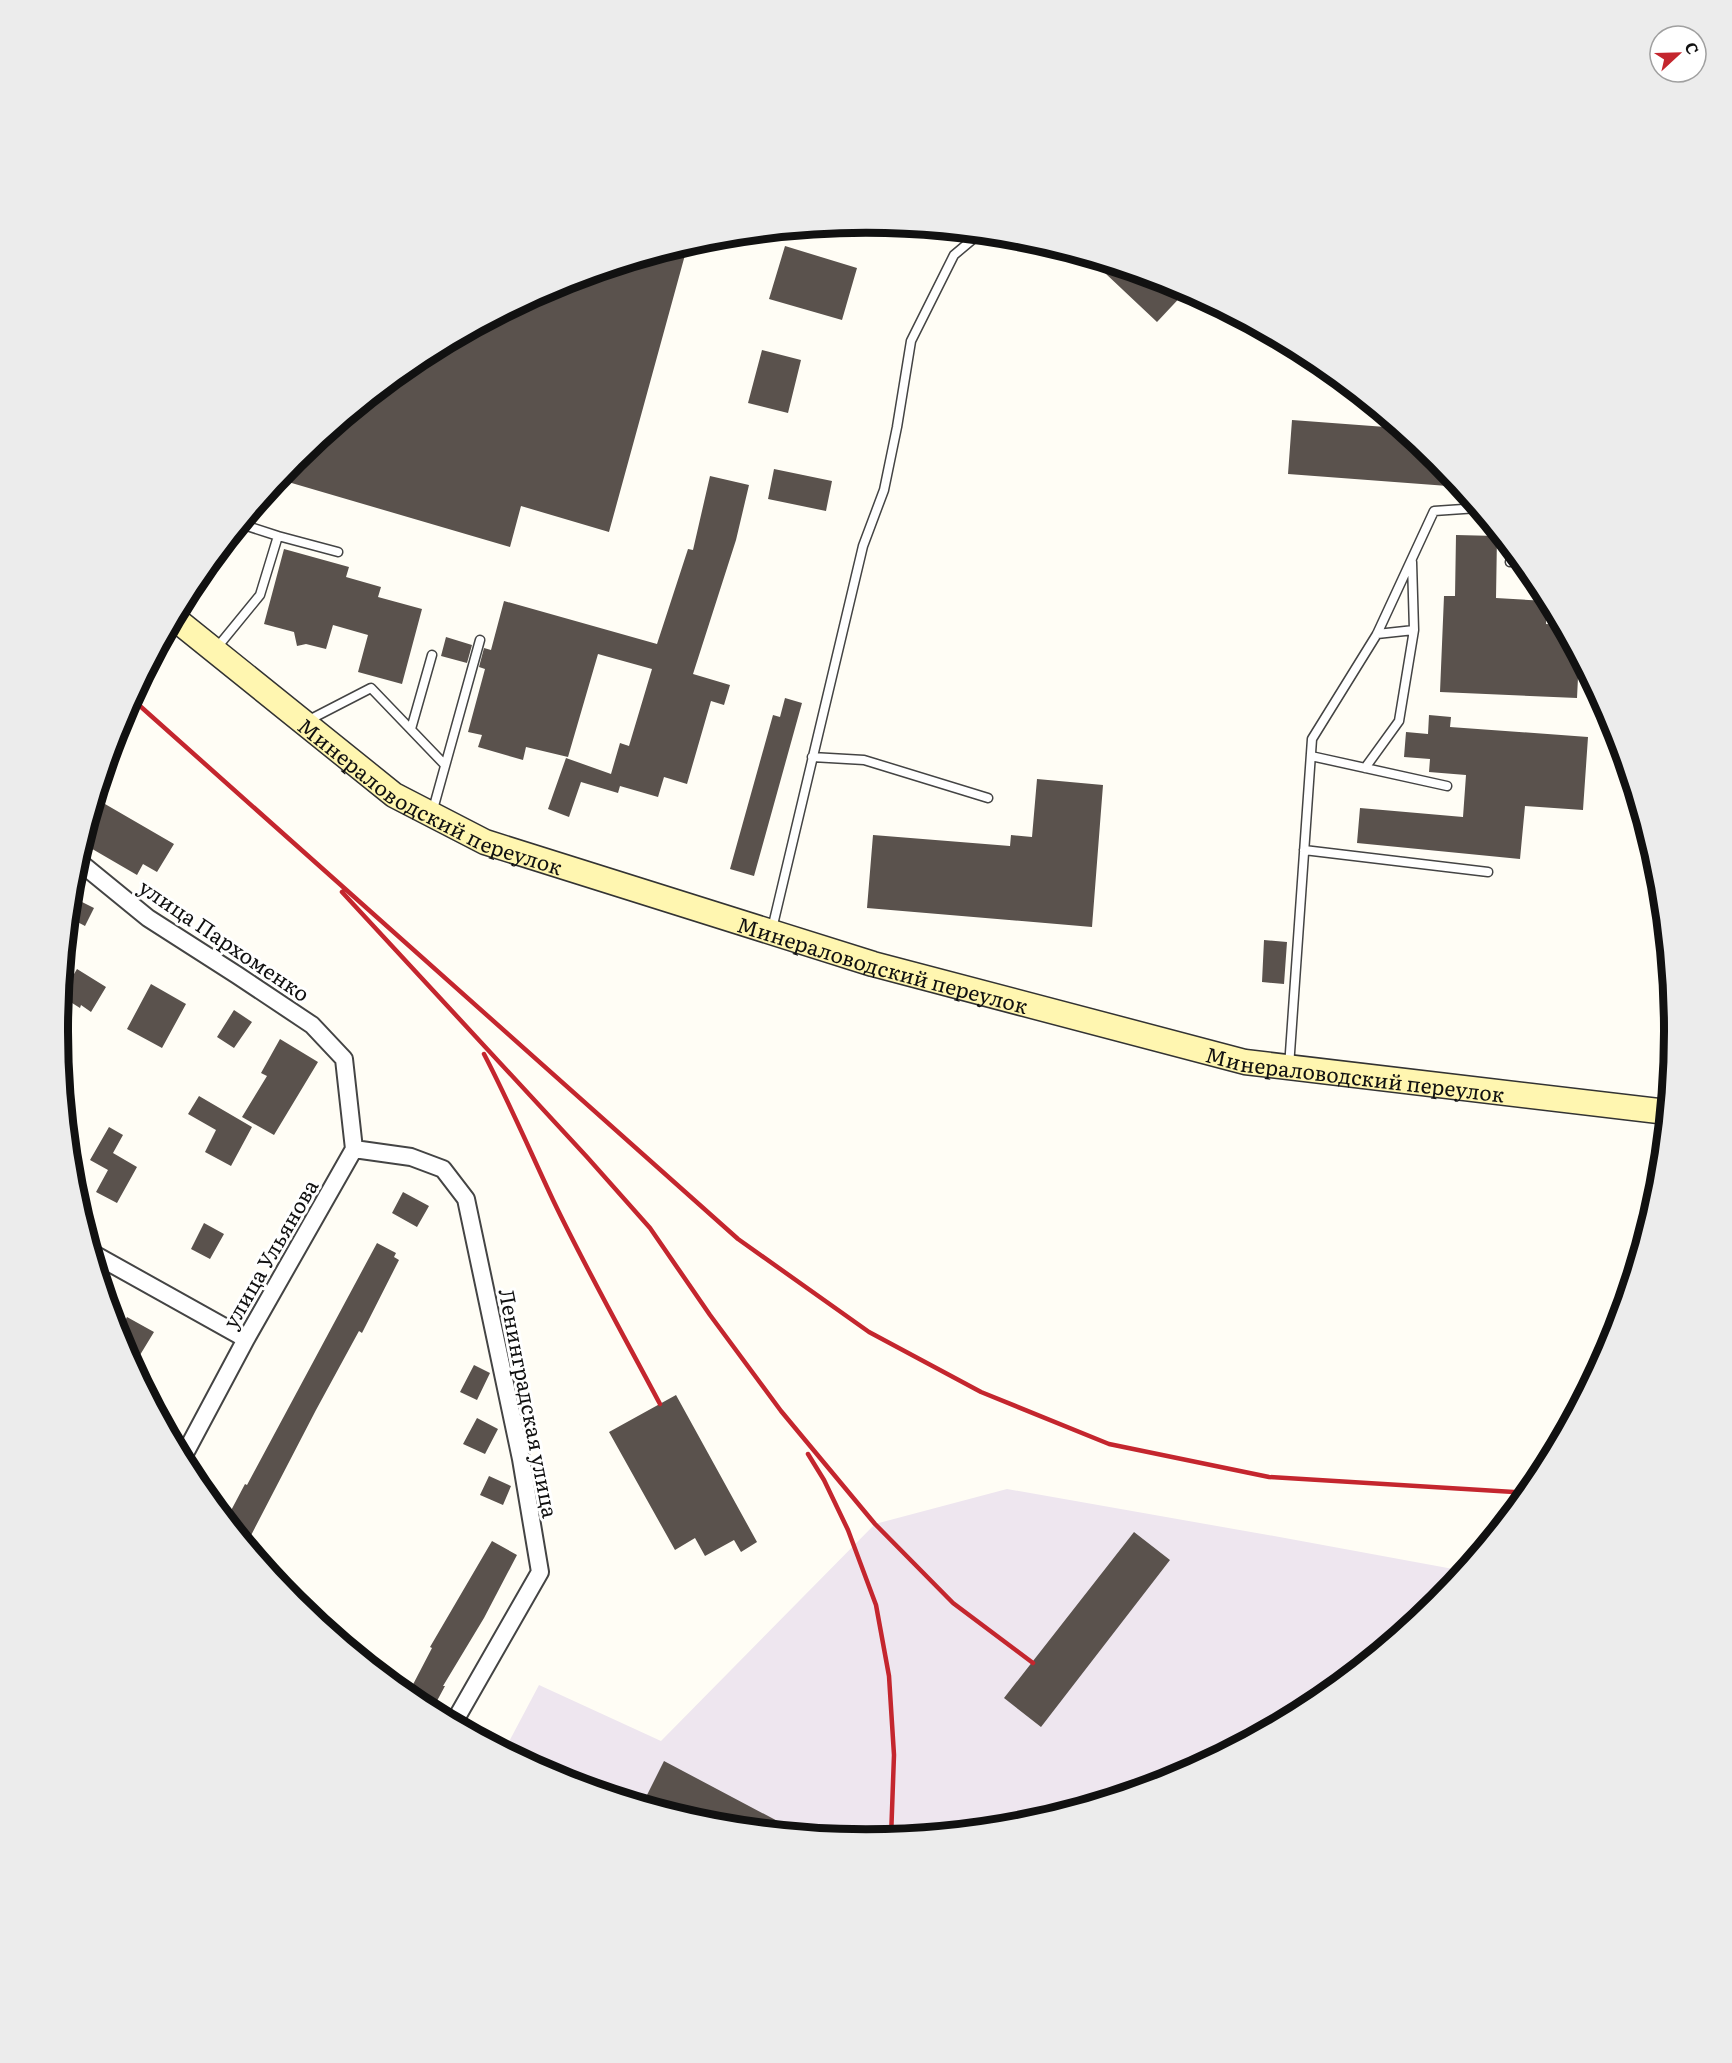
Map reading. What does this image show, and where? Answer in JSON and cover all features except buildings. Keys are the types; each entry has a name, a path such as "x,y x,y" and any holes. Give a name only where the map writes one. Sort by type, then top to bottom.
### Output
{"street":[{"name":"Минераловодский переулок","path":"180,623 394,795 485,842 873,964 1233,1059 1660,1111"},
{"name":"улица Пархоменко","path":"85,867 148,918 312,1025 344,1059 354,1149"},
{"name":"улица Ульянова","path":"186,1451 246,1339 354,1149"},
{"name":"Ленинградская улица","path":"354,1149 411,1157 443,1169 466,1199 523,1470 540,1572 457,1717"},
{"path":"101,1258 246,1339"}],"lane":[{"path":"771,932 862,546 884,490 897,427 910,342 954,255 972,240"},
{"path":"1289,1067 1312,739 1377,634 1434,511 1469,509"},
{"path":"248,527 338,552"},
{"path":"215,651 260,595 278,536"},
{"path":"1365,768 1399,721 1414,630 1412,557"},
{"path":"1377,634 1414,630"},
{"path":"432,813 480,640"},
{"path":"411,729 432,655"},
{"path":"304,722 371,688 445,765"},
{"path":"1311,756 1447,786"},
{"path":"812,757 864,760 988,798"},
{"path":"1304,850 1488,872"}],"shaded area":[{"path":"1007,1489 1455,1569 1431,1596 1352,1665 1265,1723 1219,1748 1123,1788 1022,1815 918,1828 866,1830 762,1823 710,1815 609,1788 507,1745 539,1685 661,1741 875,1524"}],"railway":[{"path":"138,704 738,1239 869,1332 981,1392 1109,1444 1269,1477 1518,1492"},
{"path":"342,892 650,1228 710,1315 781,1411 875,1524 953,1603 1033,1663"},
{"path":"484,1054 566,1226 660,1404"},
{"path":"808,1454 824,1480 848,1530 876,1605 889,1676 894,1755 891,1829"}]}
